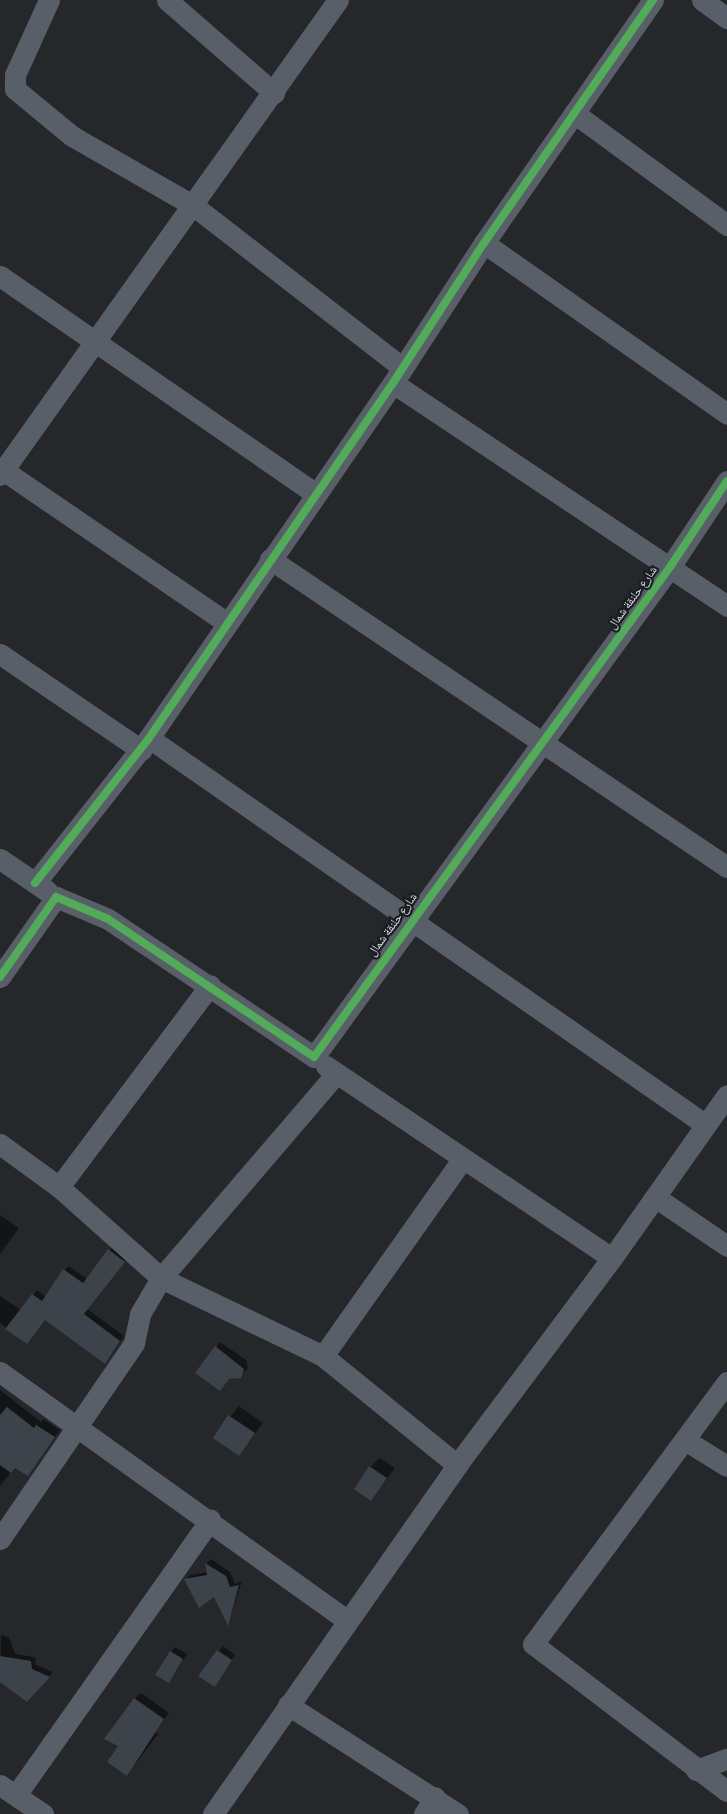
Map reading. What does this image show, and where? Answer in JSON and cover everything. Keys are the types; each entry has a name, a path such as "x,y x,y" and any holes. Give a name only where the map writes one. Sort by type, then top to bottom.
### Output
{"street":[{"path":"49,0 16,75 15,90 72,136 194,206 398,376 727,606"},
{"path":"167,0 274,93"},
{"path":"227,623 1,471 194,206 338,0"},
{"path":"35,884 145,744 315,493 398,376 484,243 653,0"},
{"path":"702,0 727,18"},
{"path":"574,113 727,225"},
{"path":"484,243 727,414"},
{"path":"0,276 315,493"},
{"name":"شارع حلنقة شمال","path":"314,1057 410,920 670,566 727,481"},
{"path":"270,559 727,867"},
{"path":"0,654 145,744 410,920 706,1125"},
{"path":"0,859 56,897 108,919 210,985 462,1160 612,1258"},
{"path":"0,976 56,897"},
{"path":"59,1187 210,985"},
{"path":"0,1539 79,1428 134,1343 140,1314 161,1278 336,1074"},
{"path":"213,1814 456,1464 612,1258 727,1095"},
{"path":"0,1144 59,1187 161,1278 323,1356 456,1464"},
{"path":"323,1356 462,1160"},
{"path":"655,1197 727,1246"},
{"path":"0,1372 210,1520 347,1620"},
{"path":"727,1382 533,1644 696,1770 727,1791"},
{"path":"685,1440 727,1466"},
{"path":"42,1814 8,1790 210,1520"},
{"path":"288,1705 430,1806 458,1814"},
{"path":"696,1770 727,1759"}],"building":[{"path":"108,1249 125,1262 84,1314 120,1341 105,1364 45,1320 27,1344 5,1329 32,1294 42,1301 63,1269 83,1283"},
{"path":"215,1346 244,1369 241,1378 229,1379 220,1391 195,1373"},
{"path":"7,1407 34,1428 36,1425 55,1437 28,1476 15,1468 11,1473 0,1465 0,1415"},
{"path":"228,1415 255,1433 239,1456 213,1438"},
{"path":"369,1466 387,1478 371,1501 354,1489"},
{"path":"205,1563 226,1576 230,1587 239,1585 228,1626 214,1597 199,1608 184,1579 207,1575"},
{"path":"217,1650 232,1660 215,1687 198,1676"},
{"path":"170,1651 183,1659 169,1683 155,1675"},
{"path":"0,1656 31,1661 32,1669 50,1677 27,1702 0,1682"},
{"path":"134,1698 164,1719 127,1776 107,1762 118,1746 104,1739"}],"cycle path":[{"path":"35,883 149,738 393,383 484,243 653,0"},
{"path":"0,977 56,897 108,919 314,1057 670,567 727,481"}]}
